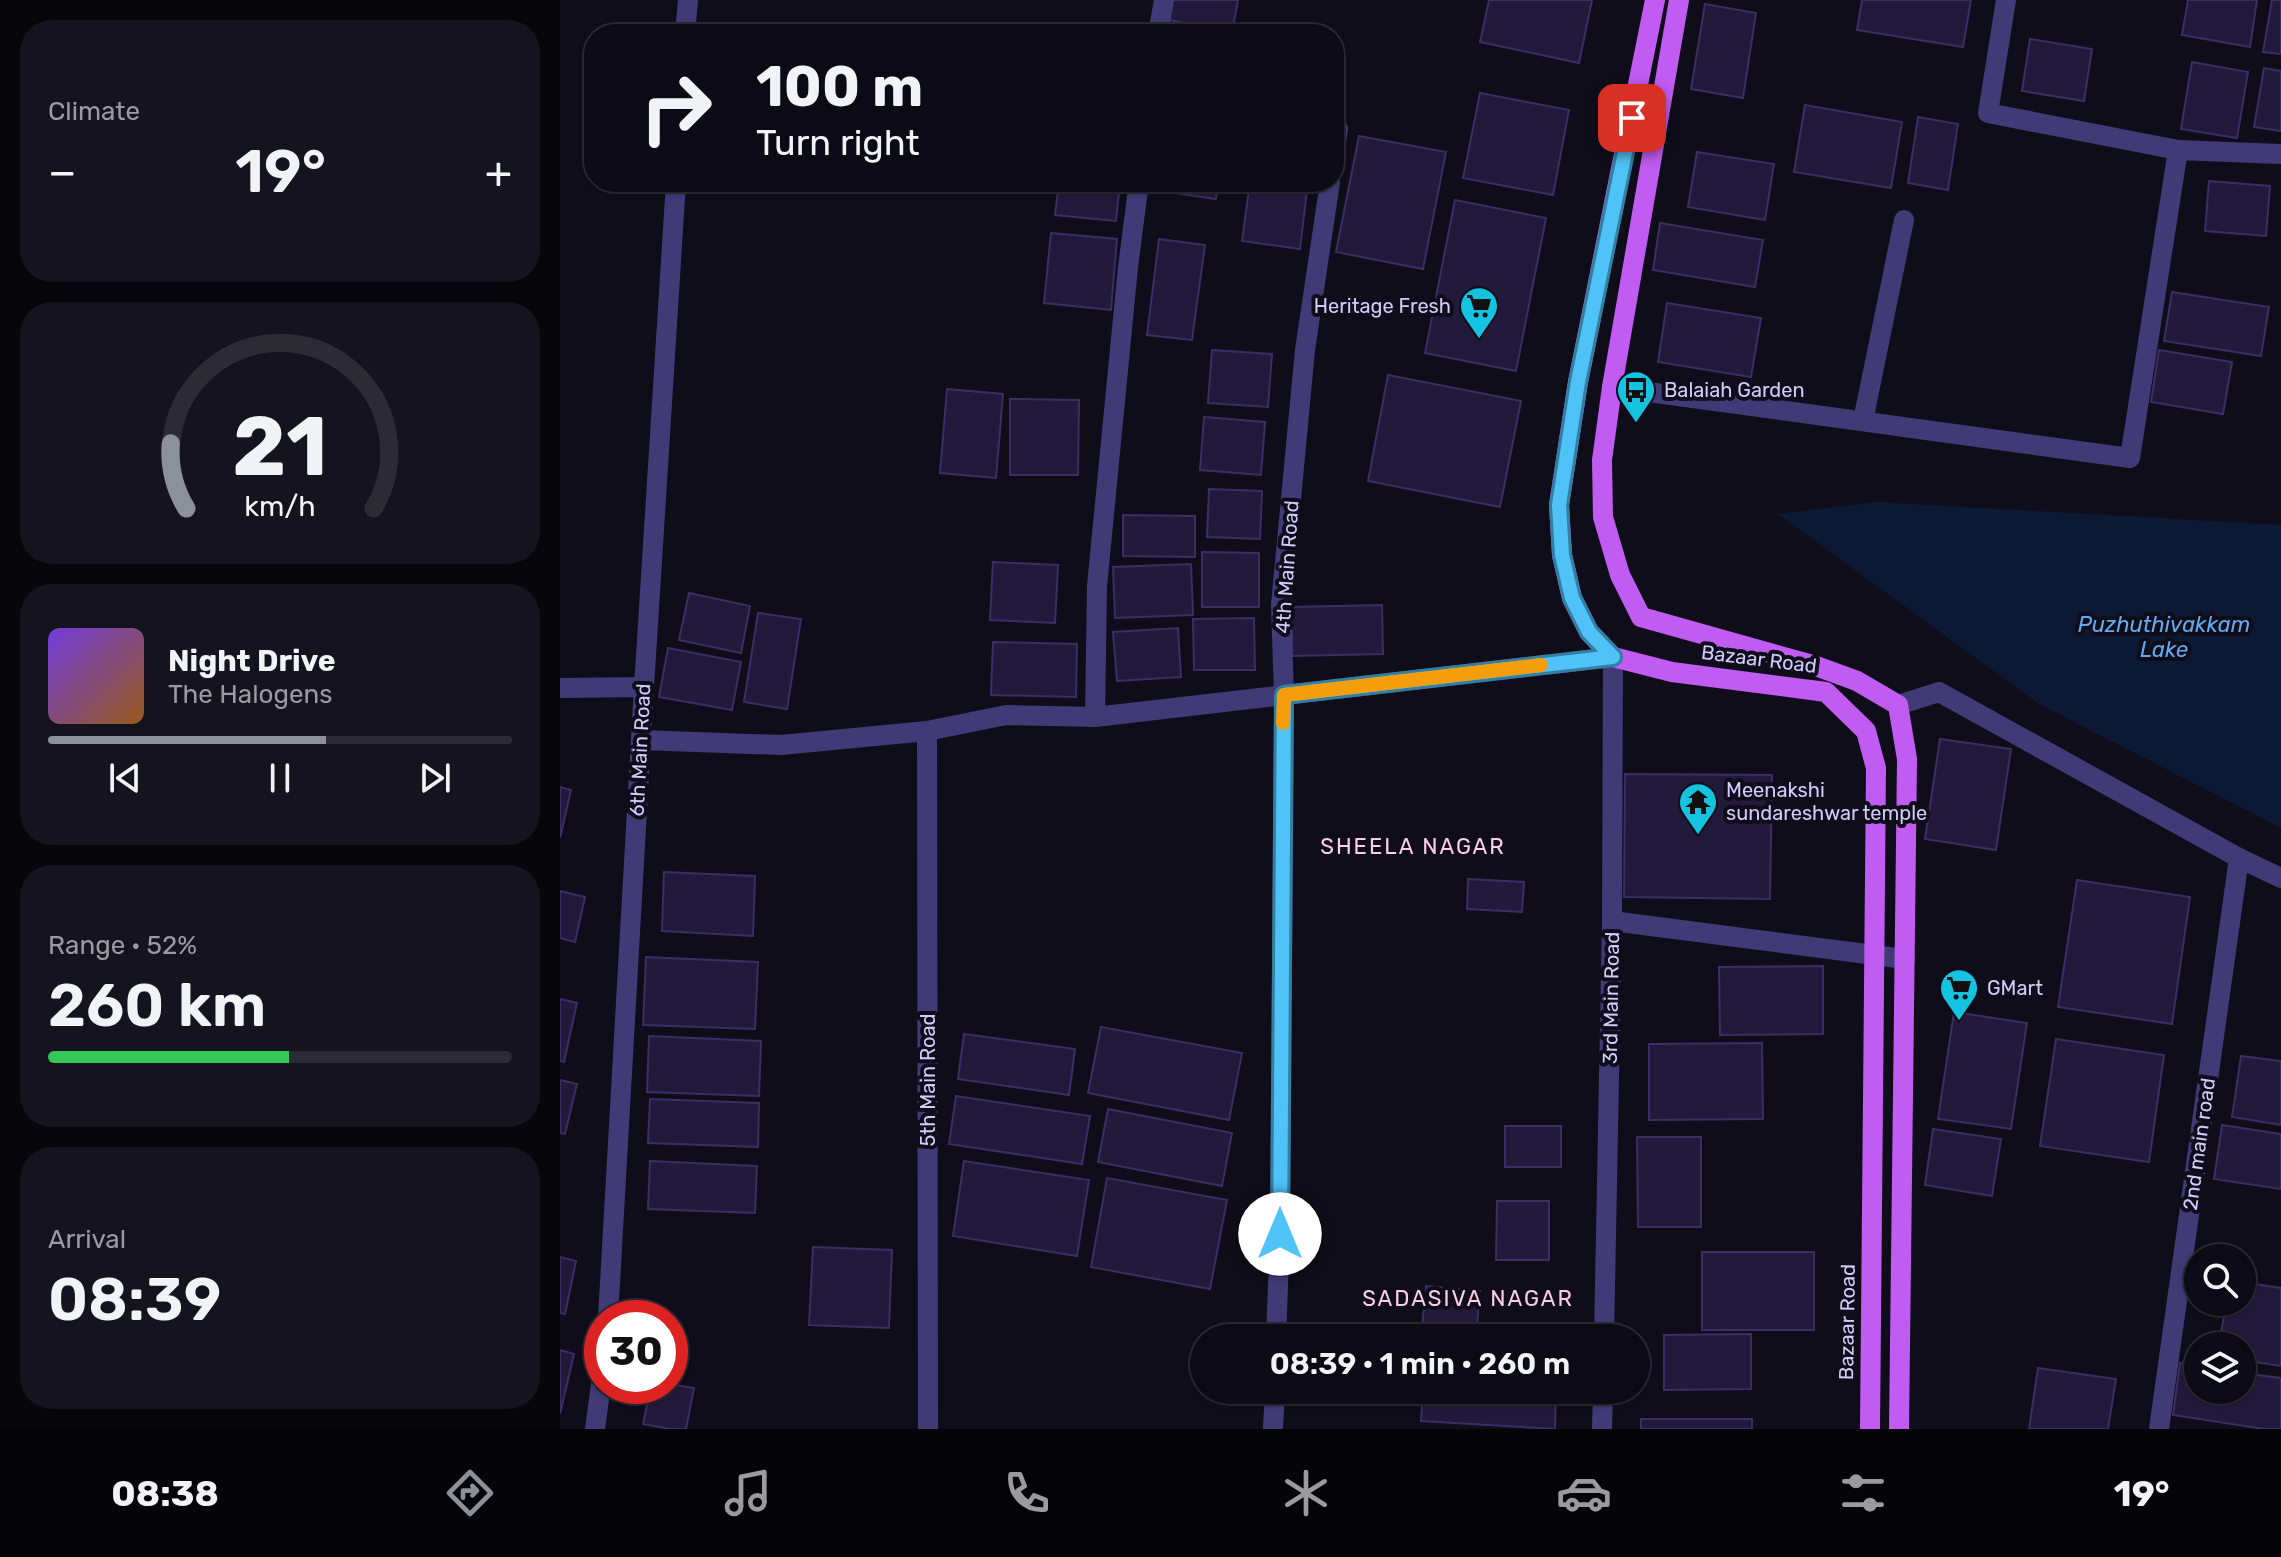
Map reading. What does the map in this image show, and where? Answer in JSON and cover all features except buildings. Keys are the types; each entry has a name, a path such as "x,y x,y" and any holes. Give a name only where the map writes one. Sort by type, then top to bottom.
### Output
{"main road":[{"path":"1613,657 1589,632 1572,598 1562,555 1559,505 1578,382 1655,0"},
{"name":"Bazaar Road","path":"1679,0 1602,460 1603,517 1620,575 1641,617 1816,666 1857,681 1898,705"},
{"name":"Bazaar Road","path":"1613,657 1672,672 1826,692 1866,731 1876,768 1870,1429"},
{"path":"1898,705 1907,759 1899,1429"}],"street":[{"path":"686,24 688,0"},
{"path":"1160,24 1164,0"},
{"path":"2006,0 1988,113 2178,150 2281,154"},
{"path":"1612,387 2130,458 2178,150"},
{"name":"6th Main Road","path":"609,1300 675,192"},
{"path":"1095,717 1097,586 1138,192"},
{"name":"4th Main Road","path":"1277,1324 1284,695 1281,605 1305,350 1329,192"},
{"path":"1863,421 1904,220"},
{"path":"641,740 781,745 927,731 1006,715 1095,717 1613,657"},
{"name":"3rd Main Road","path":"1604,1324 1612,921 1613,657"},
{"path":"560,688 644,687"},
{"path":"1898,705 1939,692 2239,858 2281,878"},
{"name":"5th Main Road","path":"927,731 928,1429"},
{"name":"2nd main road","path":"2159,1429 2239,858"},
{"path":"1612,921 1905,959"},
{"path":"595,1429 598,1404"},
{"path":"1273,1429 1274,1404"},
{"path":"1602,1429 1603,1404"}],"water":[{"name":"Puzhuthivakkam Lake","path":"1877,502 2281,525 2281,828 2039,704 1778,514"}],"slow traffic":[{"path":"1283,723 1284,695 1541,665"}],"place":[{"name":"Heritage Fresh","path":"1479,340"},
{"name":"Balaiah Garden","path":"1636,424"},
{"name":"Meenakshi sundareshwar temple","path":"1698,836"},
{"name":"GMart","path":"1959,1022"}],"district":[{"name":"SHEELA NAGAR","path":"1413,846"},
{"name":"SADASIVA NAGAR","path":"1468,1298"}],"route":[{"path":"1280,1234 1284,695 1613,657 1589,632 1572,598 1562,555 1559,505 1578,382 1632,118"}]}
